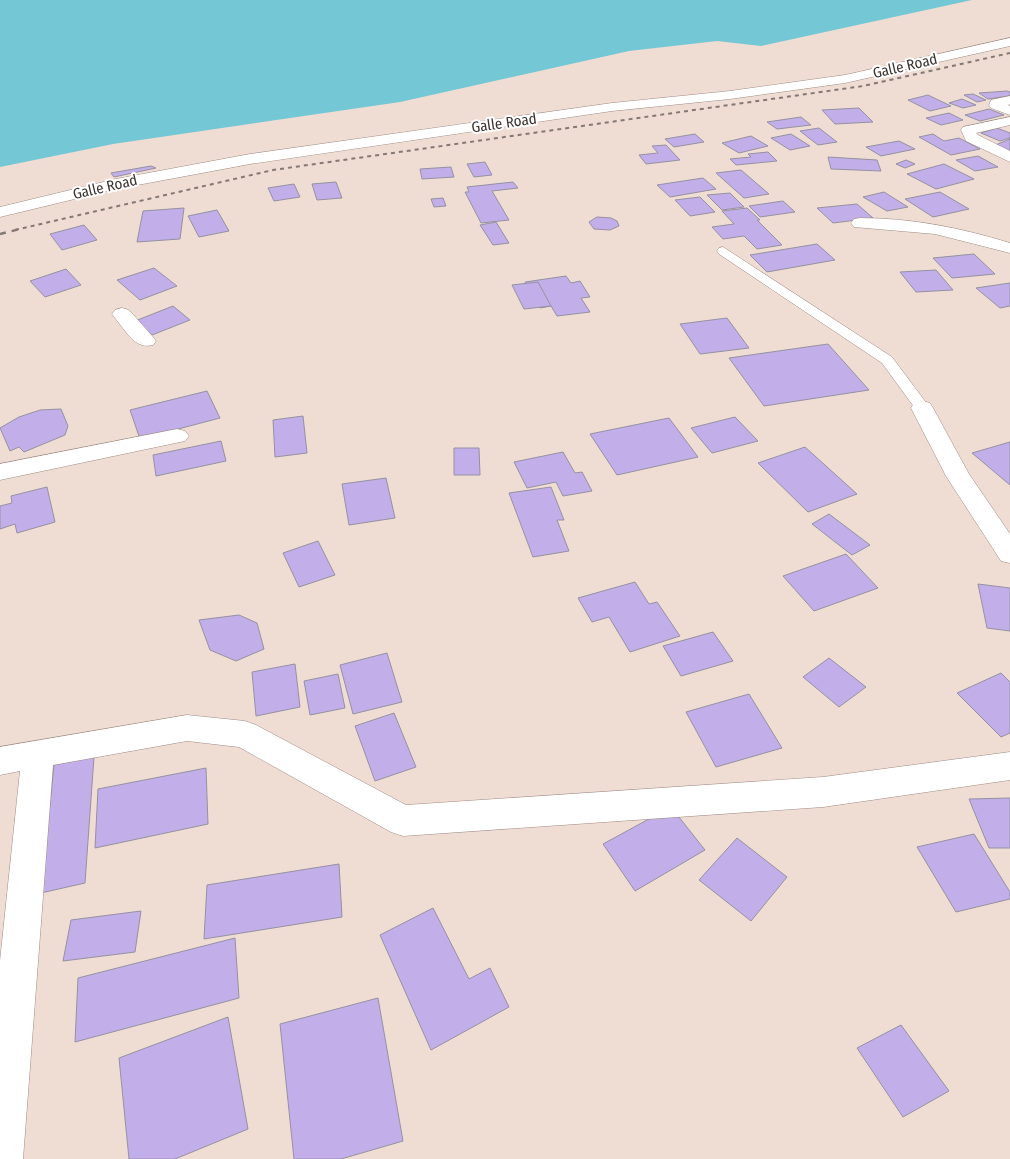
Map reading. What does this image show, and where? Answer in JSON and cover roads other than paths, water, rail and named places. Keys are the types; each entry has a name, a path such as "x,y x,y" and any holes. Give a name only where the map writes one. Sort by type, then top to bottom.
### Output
{"main road":[{"name":"Galle Road","path":"0,212 116,184 250,160 612,108 730,95 845,79 1010,42"},
{"path":"1010,100 996,103 996,105 1010,111"},
{"path":"1010,121 968,130 971,138 1010,157"},
{"path":"860,223 891,222 923,226 973,237 1009,249"},
{"path":"122,314 146,341"},
{"path":"922,408 958,476 1010,554"},
{"path":"0,472 176,436"},
{"path":"0,761 187,728 245,734 403,821 823,792 1010,766"},
{"path":"1,1159 38,754"}],"lane":[{"path":"723,251 888,360 922,408"}],"water":[{"path":"0,0 972,0 761,46 717,41 629,51 400,102 113,144 0,167"}],"railway":[{"path":"15,230 273,170 863,86 1010,53"},
{"path":"0,234 20,229"}]}
